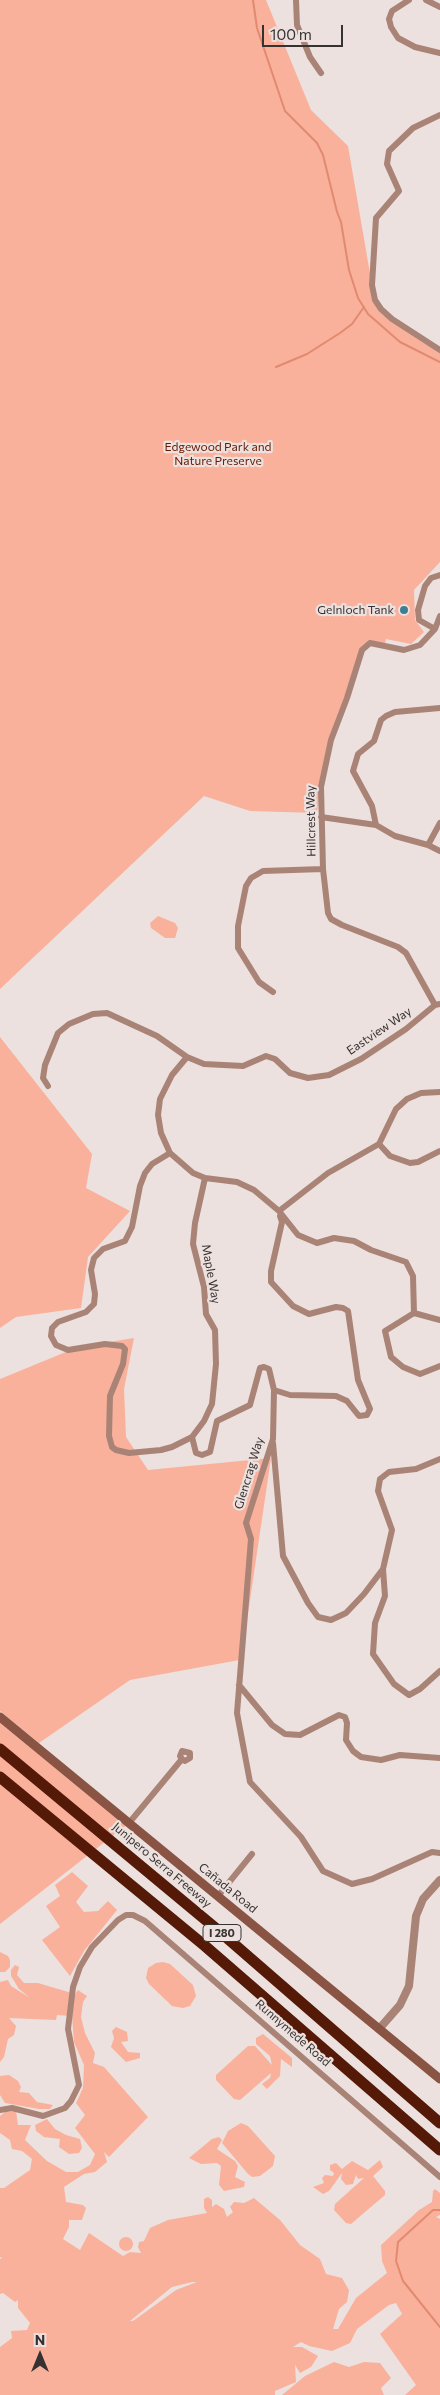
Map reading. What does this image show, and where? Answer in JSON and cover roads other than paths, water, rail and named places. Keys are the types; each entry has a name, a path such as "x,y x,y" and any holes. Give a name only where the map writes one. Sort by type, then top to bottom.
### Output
{"highway":[{"name":"Junipero Serra Freeway","path":"0,1749 219,1931 440,2124"},
{"name":"I 280","path":"0,1777 212,1952 440,2150"}],"main road":[{"name":"Cañada Road","path":"0,1717 440,2079"}],"street":[{"path":"296,0 297,26 310,57 321,73"},
{"path":"408,0 392,11 391,27 398,38 416,47 440,53"},
{"path":"426,0 440,7"},
{"path":"440,115 413,128 389,151 387,164 399,191 376,218 372,285 375,300 392,319 440,350"},
{"path":"435,629 419,620 418,610 425,586 431,578 440,575"},
{"name":"Hillcrest Way","path":"438,1004 406,953 398,947 331,919 326,907 323,870 321,787 325,761 362,650 370,643 404,650 420,645 429,638 440,616"},
{"path":"376,824 372,806 353,771 358,754 374,741 381,720 386,716 395,712 440,708"},
{"path":"321,817 376,824 395,836 428,845 440,851"},
{"path":"428,845 440,823"},
{"path":"273,992 259,982 238,948 238,926 246,886 257,873 263,871 323,870"},
{"name":"Eastview Way","path":"188,1057 204,1064 243,1066 266,1056 275,1059 290,1073 308,1078 329,1074 361,1059 406,1029 438,1004"},
{"path":"48,1086 43,1078 44,1065 58,1033 80,1018 107,1013 157,1036 188,1057 172,1075 160,1099 158,1115 161,1133 170,1153 192,1173 205,1178 237,1182 254,1190 279,1211 298,1235 317,1243 334,1238 354,1241 371,1250 406,1262 413,1276 414,1313"},
{"path":"279,1211 328,1173 379,1144 396,1109 407,1099 421,1093 440,1092"},
{"path":"379,1144 390,1156 410,1163 418,1162 440,1150"},
{"path":"170,1153 152,1164 146,1173 140,1186 132,1227 126,1241 103,1249 94,1258 91,1270 95,1294 94,1304 86,1312 58,1322 52,1328 52,1336 56,1345 68,1350 105,1344 122,1346 125,1349 123,1364 110,1396 109,1436 112,1447 116,1450 129,1453 161,1450 192,1437 196,1453 202,1455 210,1452 217,1421 250,1406 258,1372 262,1367 267,1368 270,1372 274,1390 290,1395 336,1396 347,1401 359,1416 367,1415 370,1409 358,1380 348,1311 344,1308 336,1308 309,1314 293,1306 271,1282 271,1271 282,1222 279,1211"},
{"name":"Maple Way","path":"192,1437 204,1421 212,1404 216,1364 215,1330 206,1314 204,1287 193,1244 195,1223 205,1178"},
{"path":"440,1320 414,1313 385,1331 391,1357 404,1367 420,1374 440,1366"},
{"name":"Glencrag Way","path":"274,1390 273,1439 246,1523 251,1539 236,1713 250,1782 301,1837 323,1871 352,1884 372,1879 432,1852 440,1853"},
{"path":"273,1439 283,1556 308,1604 318,1617 331,1620 346,1613 364,1594 383,1569"},
{"path":"440,1459 416,1468 389,1472 380,1479 378,1491 392,1530 383,1569 385,1596 374,1623 373,1654 394,1684 409,1695 420,1689 440,1671"},
{"path":"239,1685 272,1726 285,1734 300,1735 339,1715 345,1718 347,1723 346,1740 353,1751 361,1757 381,1760 400,1755 440,1758"},
{"path":"129,1824 182,1759"},
{"path":"218,1896 252,1854"},
{"path":"379,2029 400,2005 409,1986 416,1916 423,1899 440,1880"},
{"name":"Runnymede Road","path":"0,2110 12,2108 43,2116 65,2108 72,2101 79,2085 68,2029 73,1987 80,1967 92,1947 118,1920 126,1915 137,1916 440,2177"}],"waterway":[{"path":"253,0 257,28 285,111 317,143 323,155 341,222 349,270 358,298 368,314 400,342 440,362"},
{"path":"276,367 307,354 340,333 352,324 364,307"},
{"path":"440,2210 433,2210 398,2242 396,2261 403,2281 440,2327"}],"place":[{"name":"Gelnloch Tank","path":"404,610"}],"park label":[{"name":"Edgewood Park and Nature Preserve","path":"218,454"}]}
